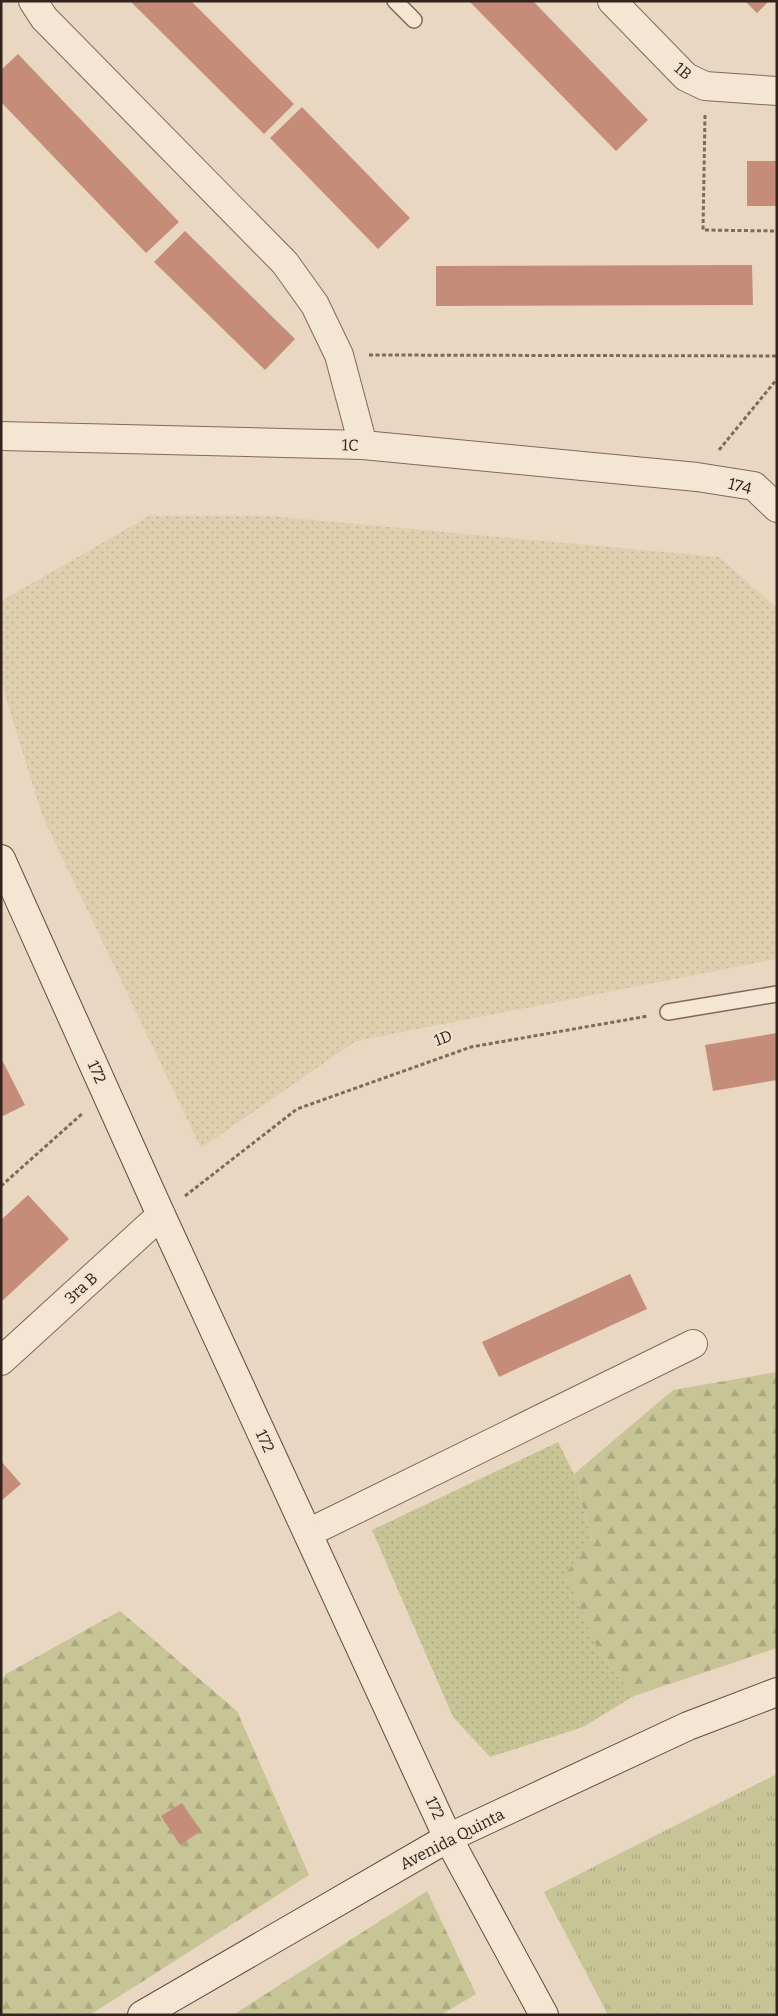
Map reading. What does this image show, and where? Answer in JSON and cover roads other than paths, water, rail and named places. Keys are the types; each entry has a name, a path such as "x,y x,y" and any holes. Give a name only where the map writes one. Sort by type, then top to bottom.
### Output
{"street":[{"path":"34,1 44,18 284,263 315,305 339,355 363,445"},
{"name":"1B","path":"612,1 686,77 705,86 777,91"},
{"name":"1C","path":"1,436 363,445 697,477"},
{"name":"174","path":"697,477 754,486 777,508"},
{"name":"172","path":"1,859 161,1215 448,1838 544,2015"},
{"name":"3ra B","path":"1,1361 161,1215"},
{"path":"308,1533 693,1344"},
{"name":"Avenida Quinta","path":"142,2015 448,1838 688,1726 777,1692"}],"lane":[{"path":"395,1 414,20"},
{"path":"668,1012 777,994"}]}
